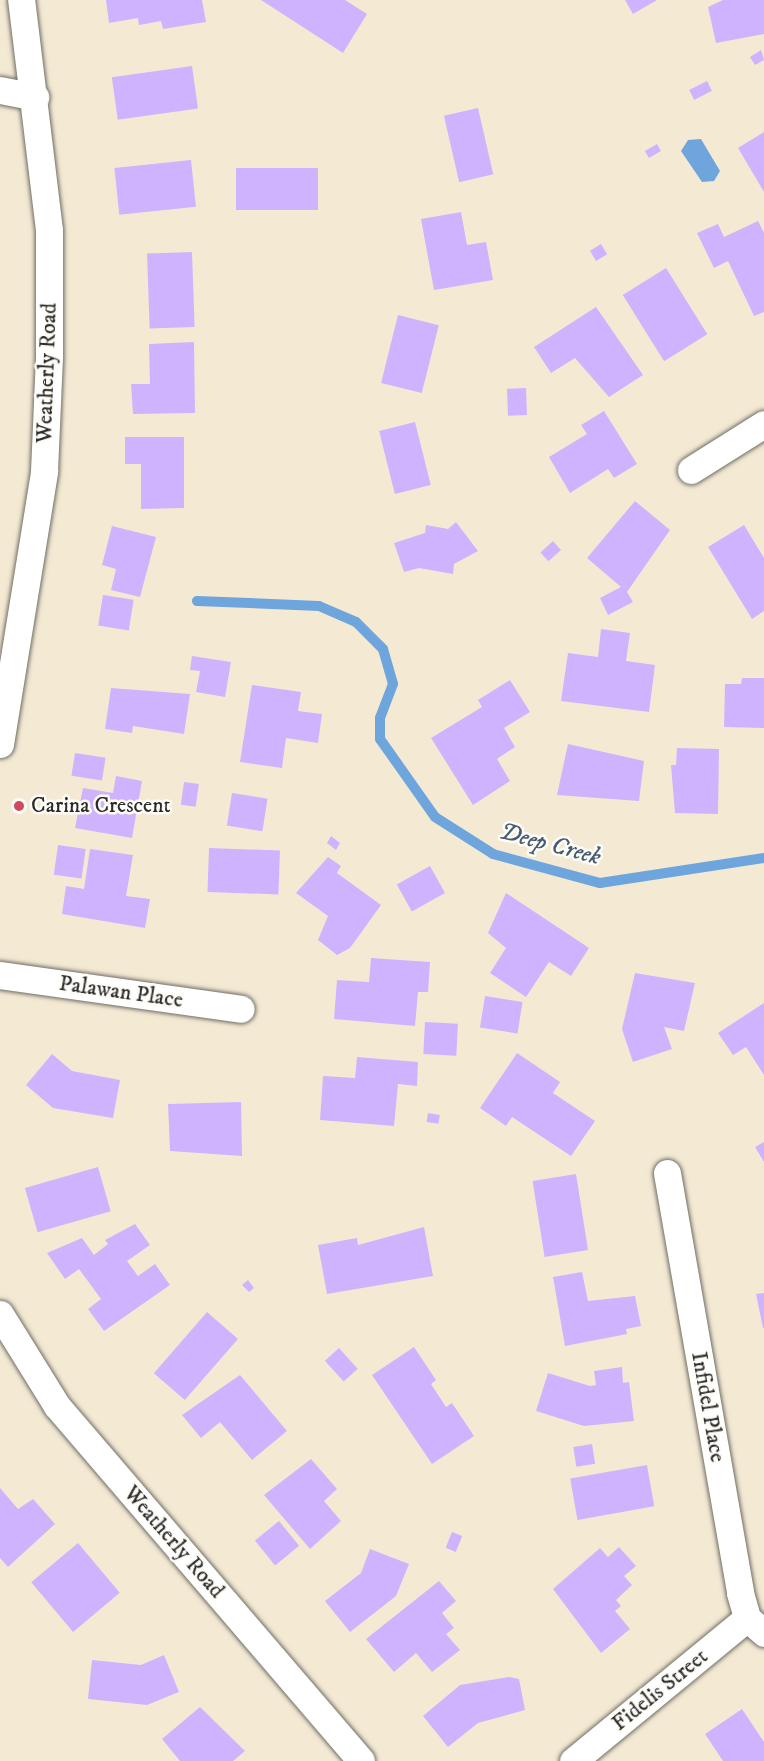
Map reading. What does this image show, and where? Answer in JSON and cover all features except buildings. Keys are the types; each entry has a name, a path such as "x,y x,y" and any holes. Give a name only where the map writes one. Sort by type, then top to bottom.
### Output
{"street":[{"name":"Weatherly Road","path":"0,744 44,471 49,230 35,97 21,0"},
{"path":"0,90 35,97"},
{"path":"691,470 764,424"},
{"name":"Palawan Place","path":"0,975 241,1009"},
{"name":"Infidel Place","path":"667,1173 755,1626"},
{"name":"Weatherly Road","path":"0,1314 57,1406 361,1761"},
{"name":"Fidelis Street","path":"573,1761 755,1626"}],"water":[{"path":"701,139 720,171 714,181 702,182 681,151 688,140"}],"waterway":[{"name":"Deep Creek","path":"197,601 319,606 356,622 383,649 393,684 380,718 380,739 435,817 493,854 600,883 764,858"}],"place":[{"name":"Carina Crescent","path":"19,806"}]}
